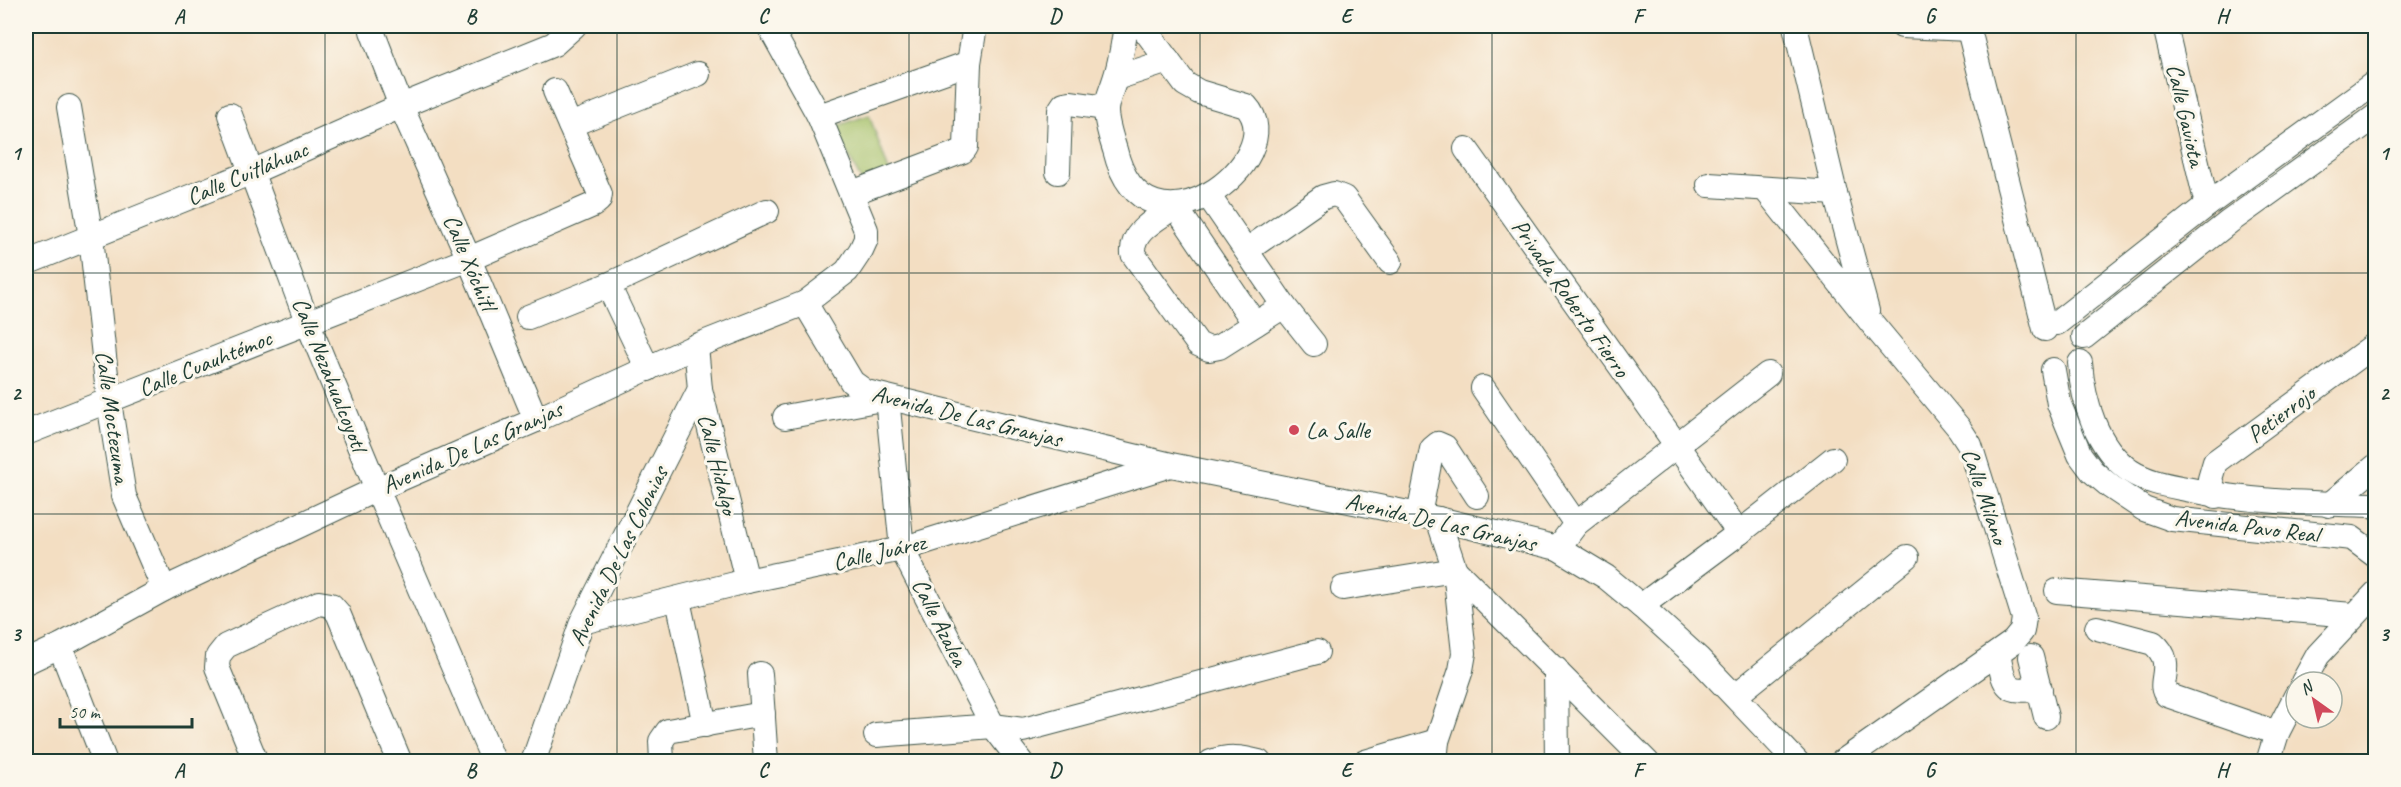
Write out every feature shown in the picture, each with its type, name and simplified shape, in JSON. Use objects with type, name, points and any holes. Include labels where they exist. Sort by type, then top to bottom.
[{"type":"street","name":"Calle Cuitláhuac","points":[[26,263],[252,172],[574,26]]},
{"type":"street","points":[[769,26],[819,116],[866,230],[866,239],[847,271],[805,303]]},
{"type":"street","points":[[852,193],[963,151],[966,147],[969,63],[975,26]]},
{"type":"street","points":[[1126,26],[1116,78],[1106,108],[1119,166],[1126,181],[1139,195],[1155,203],[1175,206],[1255,324]]},
{"type":"street","points":[[1142,26],[1185,84],[1199,92],[1246,106],[1255,120],[1254,143],[1240,167],[1226,184],[1208,195],[1175,206],[1137,235],[1132,243],[1133,254],[1198,344],[1209,349],[1220,347],[1284,306]]},
{"type":"street","name":"Calle Milano","points":[[1795,26],[1835,193],[1870,321]]},
{"type":"street","name":"Avenida Pavo Real","points":[[1902,26],[1969,27],[2059,404],[2080,455],[2092,471],[2144,509],[2172,519],[2352,538],[2376,556]]},
{"type":"street","name":"Calle Gaviota","points":[[2165,26],[2207,205]]},
{"type":"street","name":"Calle Xóchitl","points":[[372,31],[401,106],[469,259],[536,420]]},
{"type":"street","points":[[1116,78],[1168,61]]},
{"type":"street","points":[[819,116],[969,63]]},
{"type":"street","points":[[555,91],[570,125],[698,74]]},
{"type":"street","points":[[2046,345],[2207,205],[2376,82]]},
{"type":"street","points":[[1058,172],[1060,110],[1064,104],[1106,108]]},
{"type":"street","name":"Calle Moctezuma","points":[[69,107],[91,237],[109,402],[124,496],[164,590]]},
{"type":"street","name":"Calle Nezahualcoyotl","points":[[230,115],[307,321],[376,489],[494,762]]},
{"type":"street","points":[[2046,345],[2073,325],[2084,337],[2229,222],[2376,116]]},
{"type":"street","name":"Calle Cuauhtémoc","points":[[26,433],[469,259],[594,205],[599,200],[600,194],[570,125]]},
{"type":"street","name":"Privada Roberto Fierro","points":[[1466,149],[1739,533]]},
{"type":"street","points":[[1709,185],[1835,193]]},
{"type":"street","name":"Calle Milano","points":[[1765,189],[1959,428],[1970,445],[2024,618],[2022,631],[2013,642],[1998,653]]},
{"type":"street","points":[[1247,249],[1323,197],[1334,194],[1344,198],[1390,262]]},
{"type":"street","points":[[1208,195],[1284,306],[1314,344]]},
{"type":"street","points":[[528,318],[608,285],[767,211]]},
{"type":"street","points":[[608,285],[648,369]]},
{"type":"street","name":"Avenida De Las Granjas","points":[[26,662],[164,590],[376,489],[536,420],[696,346],[805,303],[852,382],[866,392],[887,399],[1171,465],[1429,517],[1558,548],[1606,577],[1641,606],[1698,658],[1797,762]]},
{"type":"street","name":"Avenida Pavo Real","points":[[2084,337],[2086,346],[2080,363],[2082,387],[2096,429],[2106,445],[2129,470],[2150,481],[2216,496],[2376,508]]},
{"type":"street","name":"Petierrojo","points":[[2216,496],[2210,479],[2215,462],[2376,344]]},
{"type":"street","points":[[2046,345],[2063,371],[2072,369],[2080,363]]},
{"type":"street","name":"Calle Hidalgo","points":[[696,346],[700,389],[747,581]]},
{"type":"street","points":[[1558,548],[1576,524],[1768,374]]},
{"type":"street","points":[[1483,388],[1576,524]]},
{"type":"street","name":"Avenida De Las Colonias","points":[[533,762],[582,622],[700,389]]},
{"type":"street","points":[[785,417],[887,399]]},
{"type":"street","name":"Calle Azalea","points":[[887,399],[902,549],[993,726],[1021,762]]},
{"type":"street","points":[[1477,496],[1445,447],[1438,444],[1432,449],[1429,517],[1455,570],[1647,762]]},
{"type":"street","points":[[1641,606],[1833,459]]},
{"type":"street","name":"Calle Juárez","points":[[582,622],[747,581],[902,549],[1171,465]]},
{"type":"street","points":[[2329,505],[2376,466]]},
{"type":"street","points":[[1735,696],[1906,557]]},
{"type":"street","points":[[1343,588],[1455,570]]},
{"type":"street","points":[[1365,762],[1436,751],[1464,653],[1455,570]]},
{"type":"street","points":[[2057,591],[2353,615]]},
{"type":"street","points":[[2310,670],[2318,655],[2376,593]]},
{"type":"street","points":[[678,600],[705,725]]},
{"type":"street","points":[[256,762],[217,667],[218,656],[226,646],[319,603],[331,604],[338,613],[400,762]]},
{"type":"street","points":[[2097,628],[2153,643],[2165,660],[2167,668],[2163,691],[2167,694],[2277,733]]},
{"type":"street","points":[[60,646],[105,762]]},
{"type":"street","points":[[876,735],[993,726],[1023,730],[1317,652]]},
{"type":"street","points":[[1842,762],[1998,653],[2002,677],[2007,685],[2016,691],[2040,689]]},
{"type":"street","points":[[2031,657],[2046,717]]},
{"type":"street","points":[[1556,669],[1557,762]]},
{"type":"street","points":[[760,674],[766,762]]},
{"type":"street","points":[[662,762],[661,741],[663,735],[668,731],[763,714]]},
{"type":"street","points":[[2268,762],[2284,719]]},
{"type":"street","points":[[1211,762],[1234,757],[1259,762]]},
{"type":"green space","points":[[869,115],[890,174],[863,184],[834,127]]},
{"type":"place","name":"La Salle","points":[[1294,430]]}]
